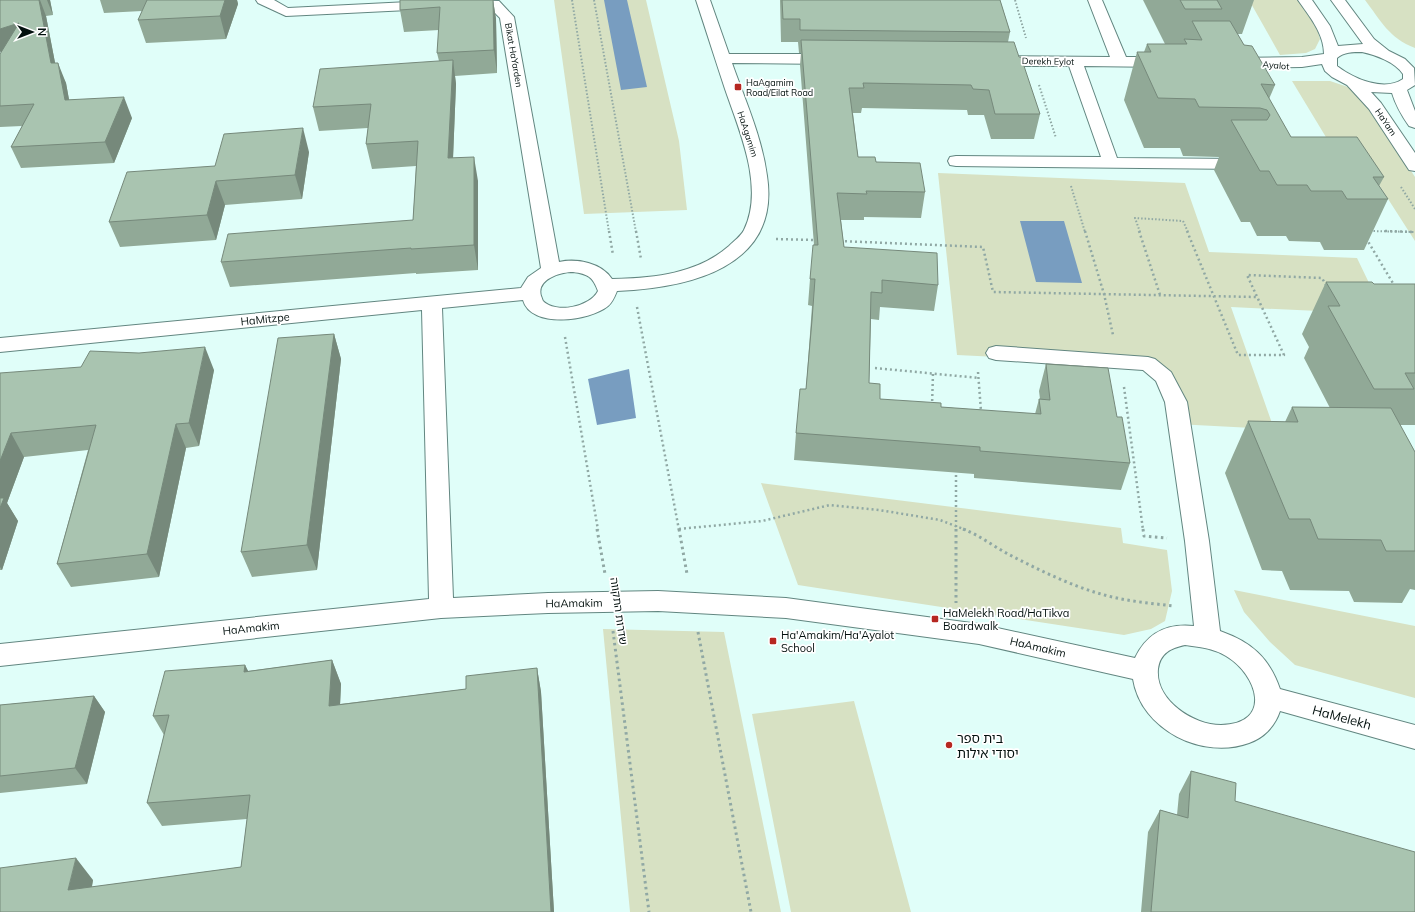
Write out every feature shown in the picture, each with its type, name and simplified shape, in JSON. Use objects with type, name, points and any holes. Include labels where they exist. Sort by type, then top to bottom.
[{"type":"street","name":"Bikat HaYarden","points":[[264,0],[286,12],[494,4],[507,17],[551,270]]},
{"type":"street","name":"HaAgamim","points":[[606,285],[658,282],[685,276],[712,266],[736,250],[753,231],[760,202],[756,156],[703,0]]},
{"type":"street","points":[[1095,0],[1120,62]]},
{"type":"street","points":[[1305,0],[1326,30],[1332,42],[1330,68],[1350,81]]},
{"type":"street","points":[[1338,0],[1369,42],[1382,52],[1399,58],[1413,68],[1414,74],[1412,80],[1407,84],[1398,87],[1405,108],[1415,123]]},
{"type":"street","name":"Ayalot","points":[[1255,63],[1302,62],[1331,56],[1350,48],[1362,48],[1382,52]]},
{"type":"street","points":[[722,58],[842,59]]},
{"type":"street","name":"Derekh Eylot","points":[[978,60],[1175,62]]},
{"type":"street","points":[[1075,62],[1111,162]]},
{"type":"street","points":[[1215,63],[1255,63]]},
{"type":"street","name":"Ayalot","points":[[1255,63],[1308,68],[1379,88],[1398,87]]},
{"type":"street","name":"HaYam","points":[[1350,81],[1375,106],[1415,166]]},
{"type":"street","points":[[956,161],[1242,164]]},
{"type":"street","points":[[566,267],[587,269],[601,276],[606,285],[606,294],[602,300],[595,306],[576,314],[549,312],[540,308],[535,303],[530,292],[536,280],[551,270],[566,267]]},
{"type":"street","name":"HaMitzpe","points":[[0,345],[530,292]]},
{"type":"street","points":[[432,302],[440,608]]},
{"type":"street","points":[[996,353],[1148,364],[1164,377],[1176,402],[1197,541],[1208,637]]},
{"type":"street","name":"HaAmakim","points":[[0,655],[440,608],[548,603],[658,601],[786,608],[956,630],[1144,671]]},
{"type":"street","points":[[1185,635],[1208,637],[1229,645],[1248,659],[1262,676],[1269,697],[1266,714],[1252,730],[1243,734],[1223,737],[1200,733],[1184,727],[1162,711],[1149,692],[1144,671],[1149,652],[1164,640],[1185,635]]},
{"type":"street","name":"HaMelekh","points":[[1269,697],[1415,737]]},
{"type":"path","points":[[572,0],[614,258]]},
{"type":"path","points":[[594,0],[642,263]]},
{"type":"path","points":[[1015,0],[1104,294],[1124,390],[1144,536],[1197,541]]},
{"type":"path","points":[[1160,295],[1135,218],[1183,221],[1238,355],[1284,355],[1247,275],[1322,278],[1330,291]]},
{"type":"path","points":[[1369,231],[1415,232]]},
{"type":"path","points":[[748,236],[816,240]]},
{"type":"path","points":[[1366,237],[1394,285]]},
{"type":"path","points":[[840,241],[982,247],[993,292],[1257,297]]},
{"type":"path","points":[[636,304],[752,912]]},
{"type":"path","name":"שדרות התקווה","points":[[561,314],[610,602],[649,912]]},
{"type":"path","points":[[975,413],[981,413],[978,366]]},
{"type":"path","points":[[875,368],[979,378]]},
{"type":"path","points":[[932,409],[933,373]]},
{"type":"path","points":[[956,465],[956,630]]},
{"type":"path","points":[[679,529],[762,521],[830,505],[871,509],[932,519],[956,526],[973,533],[1008,554],[1072,584],[1100,594],[1130,601],[1204,609]]},
{"type":"green space","points":[[554,0],[646,0],[679,141],[687,210],[584,214]]},
{"type":"green space","points":[[1249,0],[1299,0],[1316,25],[1320,39],[1315,49],[1306,53],[1280,55]]},
{"type":"green space","points":[[1365,0],[1415,0],[1415,48],[1406,44],[1392,34]]},
{"type":"green space","points":[[1292,81],[1330,81],[1357,90],[1368,104],[1415,177],[1415,241],[1365,163],[1341,162]]},
{"type":"green space","points":[[938,173],[1185,183],[1209,252],[1357,258],[1384,314],[1231,307],[1274,429],[1176,424],[1160,365],[957,355]]},
{"type":"green space","points":[[761,483],[1121,528],[1123,543],[1167,550],[1172,591],[1165,621],[1151,629],[1124,635],[798,585]]},
{"type":"green space","points":[[1234,590],[1415,626],[1415,698],[1295,665],[1270,642],[1244,612]]},
{"type":"green space","points":[[603,629],[724,632],[781,912],[630,912]]},
{"type":"green space","points":[[854,701],[911,912],[791,912],[752,714]]},
{"type":"water","points":[[604,0],[627,0],[647,87],[621,90]]},
{"type":"water","points":[[1020,221],[1064,221],[1082,283],[1036,282]]},
{"type":"water","points":[[629,369],[636,418],[597,425],[588,379]]},
{"type":"building","points":[[0,0],[39,0],[51,63],[58,63],[65,100],[124,97],[105,142],[11,147],[34,104],[0,106],[0,54],[19,23],[0,29]]},
{"type":"building","points":[[147,0],[225,0],[220,16],[138,20]]},
{"type":"building","points":[[400,0],[493,0],[494,50],[437,53],[440,7],[400,10]]},
{"type":"building","points":[[782,0],[1000,0],[1010,32],[800,30],[800,19],[783,19]]},
{"type":"building","points":[[1180,0],[1217,0],[1222,9],[1185,9]]},
{"type":"building","points":[[1192,21],[1230,21],[1244,45],[1252,46],[1275,85],[1261,84],[1291,137],[1357,137],[1384,177],[1373,177],[1388,199],[1347,199],[1342,191],[1311,191],[1307,185],[1277,185],[1269,171],[1260,171],[1231,120],[1267,120],[1270,115],[1267,110],[1260,108],[1199,107],[1195,99],[1158,98],[1137,52],[1151,52],[1147,44],[1187,44],[1184,39],[1202,40]]},
{"type":"building","points":[[801,40],[1014,42],[1019,57],[1021,57],[1040,114],[995,114],[989,90],[973,89],[971,85],[863,83],[864,88],[849,88],[858,157],[875,157],[876,162],[920,163],[925,192],[866,191],[867,194],[837,193],[844,247],[937,253],[938,285],[882,280],[882,293],[871,292],[869,383],[880,384],[880,399],[941,403],[941,407],[1041,414],[1039,399],[1050,400],[1046,364],[1108,368],[1117,417],[1122,417],[1130,463],[980,451],[980,447],[796,433],[800,389],[806,389],[815,279],[810,279],[813,245],[818,245]]},
{"type":"building","points":[[453,60],[448,158],[474,157],[474,245],[411,248],[221,262],[228,234],[413,220],[418,141],[366,144],[371,104],[313,107],[320,69]]},
{"type":"building","points":[[303,128],[295,175],[216,181],[207,215],[109,222],[127,172],[215,166],[224,134]]},
{"type":"building","points":[[1326,282],[1415,284],[1415,373],[1405,373],[1414,389],[1374,389],[1328,306],[1340,306]]},
{"type":"building","points":[[334,334],[307,545],[241,552],[278,338]]},
{"type":"building","points":[[205,347],[189,423],[176,424],[147,554],[57,564],[96,425],[11,433],[0,461],[0,373],[81,367],[90,351],[139,353]]},
{"type":"building","points":[[1292,407],[1391,408],[1415,452],[1415,551],[1386,551],[1381,540],[1318,539],[1310,519],[1289,519],[1248,421],[1298,422]]},
{"type":"building","points":[[0,498],[4,498],[0,508]]},
{"type":"building","points":[[332,660],[329,706],[466,689],[466,676],[537,668],[551,912],[0,912],[0,868],[76,858],[68,890],[241,867],[250,795],[147,803],[169,715],[153,716],[165,671],[245,665],[244,672]]},
{"type":"building","points":[[94,696],[75,768],[0,776],[0,705]]},
{"type":"building","points":[[1191,771],[1236,783],[1235,801],[1415,852],[1415,912],[1151,912],[1160,810],[1188,818]]},
{"type":"place","name":"HaAgamim Road/Eilat Road","points":[[738,87]]},
{"type":"place","name":"HaMelekh Road/HaTikva Boardwalk","points":[[935,619]]},
{"type":"place","name":"Ha'Amakim/Ha'Ayalot School","points":[[773,641]]},
{"type":"place","name":"בית ספר יסודי אילות","points":[[949,745]]}]
